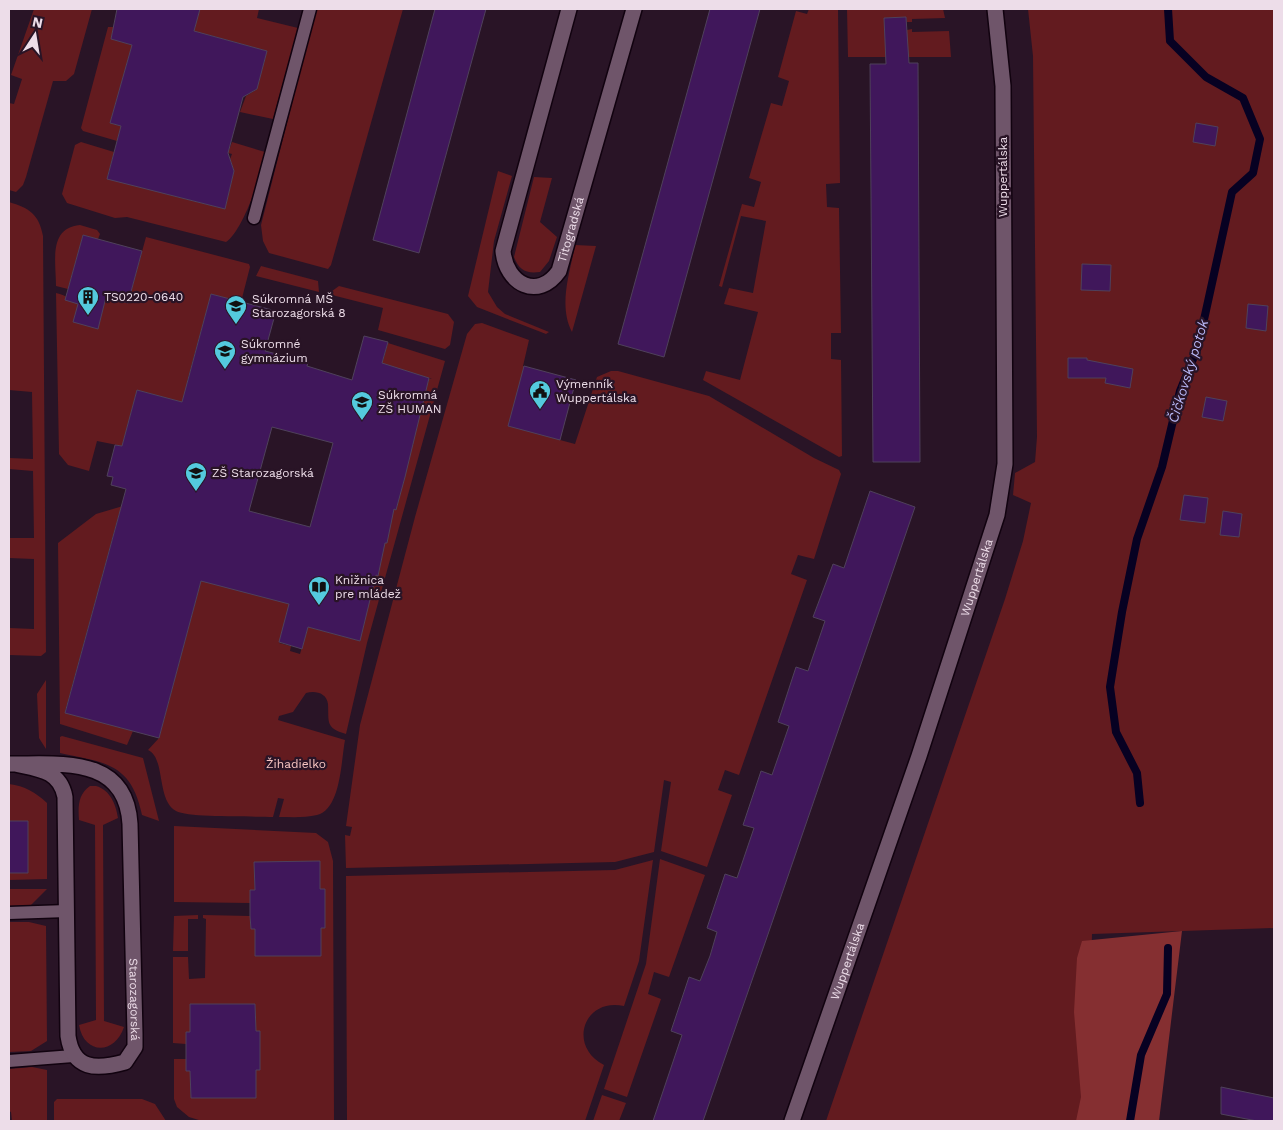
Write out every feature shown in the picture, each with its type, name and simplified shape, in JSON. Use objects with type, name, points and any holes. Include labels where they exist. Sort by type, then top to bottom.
[{"type":"street","name":"Titogradská","points":[[569,9],[503,251],[504,265],[511,276],[520,283],[531,286],[543,285],[553,280],[564,258],[634,9]]},
{"type":"street","name":"Wuppertálska","points":[[792,1121],[919,756],[997,514],[1003,487],[1005,464],[1003,86],[995,9]]},
{"type":"street","name":"Starozagorská","points":[[12,764],[66,764],[96,771],[113,781],[128,802],[135,1047],[125,1062],[103,1066],[79,1061],[73,1056],[68,1036],[67,818],[64,789],[53,775],[12,764]]},
{"type":"lane","points":[[254,218],[310,9]]},
{"type":"lane","points":[[9,913],[67,911]]},
{"type":"lane","points":[[9,1062],[73,1056]]},
{"type":"green space","points":[[34,9],[92,9],[74,74],[66,81],[53,81],[26,177],[23,185],[16,192],[9,190],[9,103],[14,104],[22,79],[11,75]]},
{"type":"green space","points":[[200,9],[259,9],[257,18],[298,28],[273,119],[240,112],[246,96],[257,89],[267,51],[209,35],[186,58]]},
{"type":"green space","points":[[316,9],[403,9],[331,265],[328,269],[269,253],[263,241],[261,225]]},
{"type":"green space","points":[[809,9],[838,9],[840,183],[826,184],[827,207],[839,208],[841,333],[831,333],[831,359],[841,360],[842,456],[839,457],[703,380],[706,371],[740,380],[758,312],[724,304],[729,288],[753,293],[766,221],[741,216],[722,287],[719,286],[742,204],[754,207],[761,182],[749,178],[771,103],[782,106],[789,81],[778,77],[796,11],[807,14]]},
{"type":"green space","points":[[847,9],[943,9],[945,18],[912,19],[912,22],[907,22],[906,17],[884,18],[885,35],[907,35],[907,30],[912,29],[912,32],[949,31],[951,57],[848,57]]},
{"type":"green space","points":[[1028,9],[1274,9],[1274,928],[1092,934],[1088,1121],[826,1121],[1005,599],[1023,541],[1031,503],[1013,495],[1015,473],[1035,462],[1037,437],[1033,56]]},
{"type":"green space","points":[[108,27],[114,27],[111,39],[132,45],[110,123],[121,126],[117,141],[83,131],[81,128]]},
{"type":"green space","points":[[81,142],[114,152],[107,178],[173,168],[166,194],[225,209],[234,171],[230,159],[232,154],[228,153],[232,142],[265,152],[261,172],[245,214],[239,227],[226,242],[127,217],[115,218],[67,203],[62,194],[75,145]]},
{"type":"green space","points":[[498,171],[512,176],[494,241],[488,292],[497,307],[505,314],[549,332],[546,334],[477,307],[468,296]]},
{"type":"green space","points":[[534,177],[552,178],[540,222],[557,237],[549,261],[540,272],[527,272],[518,265],[514,257]]},
{"type":"green space","points":[[9,202],[22,207],[36,217],[43,236],[46,652],[41,656],[9,655],[9,628],[34,629],[34,559],[9,558],[9,538],[34,538],[33,471],[9,469],[9,458],[33,459],[32,392],[9,390]]},
{"type":"green space","points":[[80,225],[97,230],[100,234],[98,239],[83,235],[68,289],[56,286],[55,257],[58,239],[70,227]]},
{"type":"green space","points":[[146,237],[249,264],[250,267],[241,302],[211,294],[187,382],[200,407],[137,390],[122,446],[97,441],[89,471],[68,465],[59,454],[56,293],[75,302],[98,328],[106,297],[128,303]]},
{"type":"green space","points":[[575,245],[596,246],[572,332],[568,322],[565,300]]},
{"type":"green space","points":[[261,266],[318,281],[319,292],[256,276]]},
{"type":"green space","points":[[339,286],[448,314],[454,322],[450,345],[445,349],[378,330],[383,308],[328,294]]},
{"type":"green space","points":[[482,323],[529,340],[523,366],[576,380],[560,440],[575,444],[597,377],[611,371],[618,371],[709,396],[814,458],[839,470],[841,474],[814,559],[798,555],[791,574],[807,580],[739,775],[725,770],[718,790],[732,795],[707,867],[661,851],[671,782],[664,780],[654,852],[615,862],[346,868],[345,835],[350,836],[352,827],[346,826],[360,725],[415,517],[467,334],[475,324]]},
{"type":"green space","name":"Žihadielko","points":[[388,343],[445,361],[367,643],[346,734],[331,727],[329,724],[327,700],[317,692],[306,693],[293,712],[279,716],[278,720],[345,740],[341,771],[331,804],[325,811],[308,817],[279,817],[284,799],[278,798],[273,817],[207,816],[176,811],[170,806],[166,798],[154,754],[148,750],[159,738],[201,581],[297,577],[279,643],[291,646],[290,651],[300,654],[308,627],[360,641],[374,575],[378,575],[383,542],[387,543],[393,509],[396,510],[411,444],[414,445],[411,443],[420,411],[423,411],[420,410],[429,379],[432,379],[382,364]]},
{"type":"green space","points":[[123,506],[119,514],[65,712],[133,731],[127,745],[60,724],[58,543],[96,514]]},
{"type":"green space","points":[[46,680],[46,749],[39,738],[37,694]]},
{"type":"green space","points":[[60,737],[143,758],[159,821],[142,815],[131,785],[114,768],[103,763],[60,753]]},
{"type":"green space","points":[[9,784],[29,790],[47,803],[47,879],[9,880],[9,873],[28,873],[28,821],[9,821]]},
{"type":"green space","points":[[90,786],[101,788],[109,794],[116,808],[118,818],[103,825],[104,1021],[124,1027],[114,1043],[100,1048],[87,1042],[82,1035],[79,1025],[96,1020],[95,825],[79,820],[81,797]]},
{"type":"green space","points":[[174,826],[316,833],[328,842],[333,861],[334,1121],[202,1121],[189,1117],[177,1107],[174,1099],[174,1059],[186,1059],[186,1070],[190,1071],[191,1098],[256,1097],[256,1070],[260,1070],[260,1032],[256,1031],[255,1004],[233,1004],[233,1008],[212,1004],[190,1004],[190,1032],[186,1032],[186,1044],[173,1043],[173,957],[188,957],[189,979],[205,978],[206,919],[203,918],[203,915],[250,916],[251,928],[255,929],[256,956],[277,956],[321,928],[325,928],[325,890],[320,889],[320,862],[254,862],[255,890],[250,890],[250,903],[174,902]]},
{"type":"green space","points":[[660,859],[705,875],[669,977],[654,972],[648,994],[661,999],[627,1097],[604,1089],[646,964]]},
{"type":"green space","points":[[653,860],[639,961],[624,1006],[610,1005],[599,1009],[590,1016],[585,1025],[584,1036],[586,1046],[593,1057],[604,1065],[585,1121],[347,1121],[346,876],[615,870]]},
{"type":"green space","points":[[9,889],[47,889],[31,905],[9,906]]},
{"type":"green space","points":[[198,915],[198,919],[188,919],[188,951],[173,951],[174,916]]},
{"type":"green space","points":[[9,922],[29,922],[46,926],[47,1041],[31,1051],[9,1052]]},
{"type":"green space","points":[[32,1067],[47,1070],[47,1121],[12,1121],[11,1112],[9,1111],[9,1069]]},
{"type":"green space","points":[[602,1095],[626,1103],[619,1121],[593,1121]]},
{"type":"green space","points":[[57,1099],[142,1099],[155,1104],[166,1121],[54,1121],[54,1102]]},
{"type":"shaded area","points":[[1182,931],[1159,1121],[1076,1121],[1081,1097],[1074,1012],[1077,958],[1082,941]]},
{"type":"building","points":[[117,9],[200,9],[194,31],[267,51],[257,89],[243,97],[228,153],[234,171],[225,209],[107,179],[121,126],[110,123],[132,45],[111,39]]},
{"type":"building","points":[[435,9],[486,9],[419,253],[373,240]]},
{"type":"building","points":[[710,9],[760,9],[664,357],[618,344]]},
{"type":"building","points":[[906,17],[909,63],[918,63],[920,462],[873,462],[870,64],[886,64],[884,18]]},
{"type":"building","points":[[1196,123],[1218,127],[1215,146],[1193,142]]},
{"type":"building","points":[[83,235],[142,251],[128,303],[106,297],[98,329],[73,322],[78,304],[65,300]]},
{"type":"building","points":[[1082,264],[1111,265],[1110,291],[1081,290]]},
{"type":"building","points":[[211,294],[276,311],[265,351],[308,362],[307,366],[352,380],[364,336],[388,342],[382,363],[429,378],[405,477],[396,510],[394,509],[387,543],[385,543],[378,576],[376,575],[360,641],[308,627],[302,649],[279,642],[289,604],[201,581],[159,738],[65,713],[126,489],[111,485],[113,477],[107,476],[115,445],[122,446],[137,390],[182,402]],"holes":[[[272,427],[333,443],[310,527],[249,511]]]},
{"type":"building","points":[[1248,304],[1268,306],[1266,331],[1246,328]]},
{"type":"building","points":[[1068,358],[1087,358],[1087,360],[1133,369],[1130,388],[1105,383],[1106,378],[1068,378]]},
{"type":"building","name":"Výmenník Wuppertálska","points":[[524,366],[576,380],[560,440],[508,426]]},
{"type":"building","points":[[1206,397],[1227,401],[1223,421],[1202,417]]},
{"type":"building","points":[[870,491],[915,507],[766,940],[703,1121],[653,1121],[682,1035],[671,1031],[689,977],[700,981],[710,956],[717,932],[707,928],[725,874],[737,878],[754,828],[743,825],[761,771],[772,775],[789,726],[778,722],[796,667],[808,671],[825,621],[813,617],[833,564],[844,568]]},
{"type":"building","points":[[1184,495],[1208,498],[1205,523],[1180,520]]},
{"type":"building","points":[[1223,511],[1242,514],[1239,537],[1220,535]]},
{"type":"building","points":[[9,821],[28,821],[28,873],[9,873]]},
{"type":"building","points":[[320,861],[320,889],[325,889],[325,928],[321,928],[321,956],[255,956],[255,929],[251,929],[250,916],[250,890],[255,890],[254,862]]},
{"type":"building","points":[[190,1004],[255,1004],[256,1031],[260,1031],[260,1070],[256,1070],[256,1098],[191,1098],[190,1071],[186,1071],[186,1032],[190,1032]]},
{"type":"building","points":[[1221,1087],[1274,1098],[1274,1121],[1257,1121],[1221,1114]]},
{"type":"waterway","name":"Čičkovský potok","points":[[1140,803],[1137,773],[1116,732],[1110,687],[1122,612],[1137,539],[1162,467],[1180,391],[1198,347],[1232,192],[1253,173],[1260,139],[1243,98],[1206,77],[1170,41],[1168,9]]},
{"type":"waterway","name":"Čičkovský potok","points":[[1130,1121],[1141,1055],[1167,994],[1168,948]]},
{"type":"place","name":"TS0220-0640","points":[[88,316]]},
{"type":"place","name":"Súkromná MŠ Starozagorská 8","points":[[236,325]]},
{"type":"place","name":"Súkromné gymnázium","points":[[225,370]]},
{"type":"place","name":"Výmenník Wuppertálska","points":[[540,410]]},
{"type":"place","name":"Súkromná ZŠ HUMAN","points":[[362,421]]},
{"type":"place","name":"ZŠ Starozagorská","points":[[196,492]]},
{"type":"place","name":"Knižnica pre mládež","points":[[319,606]]}]
